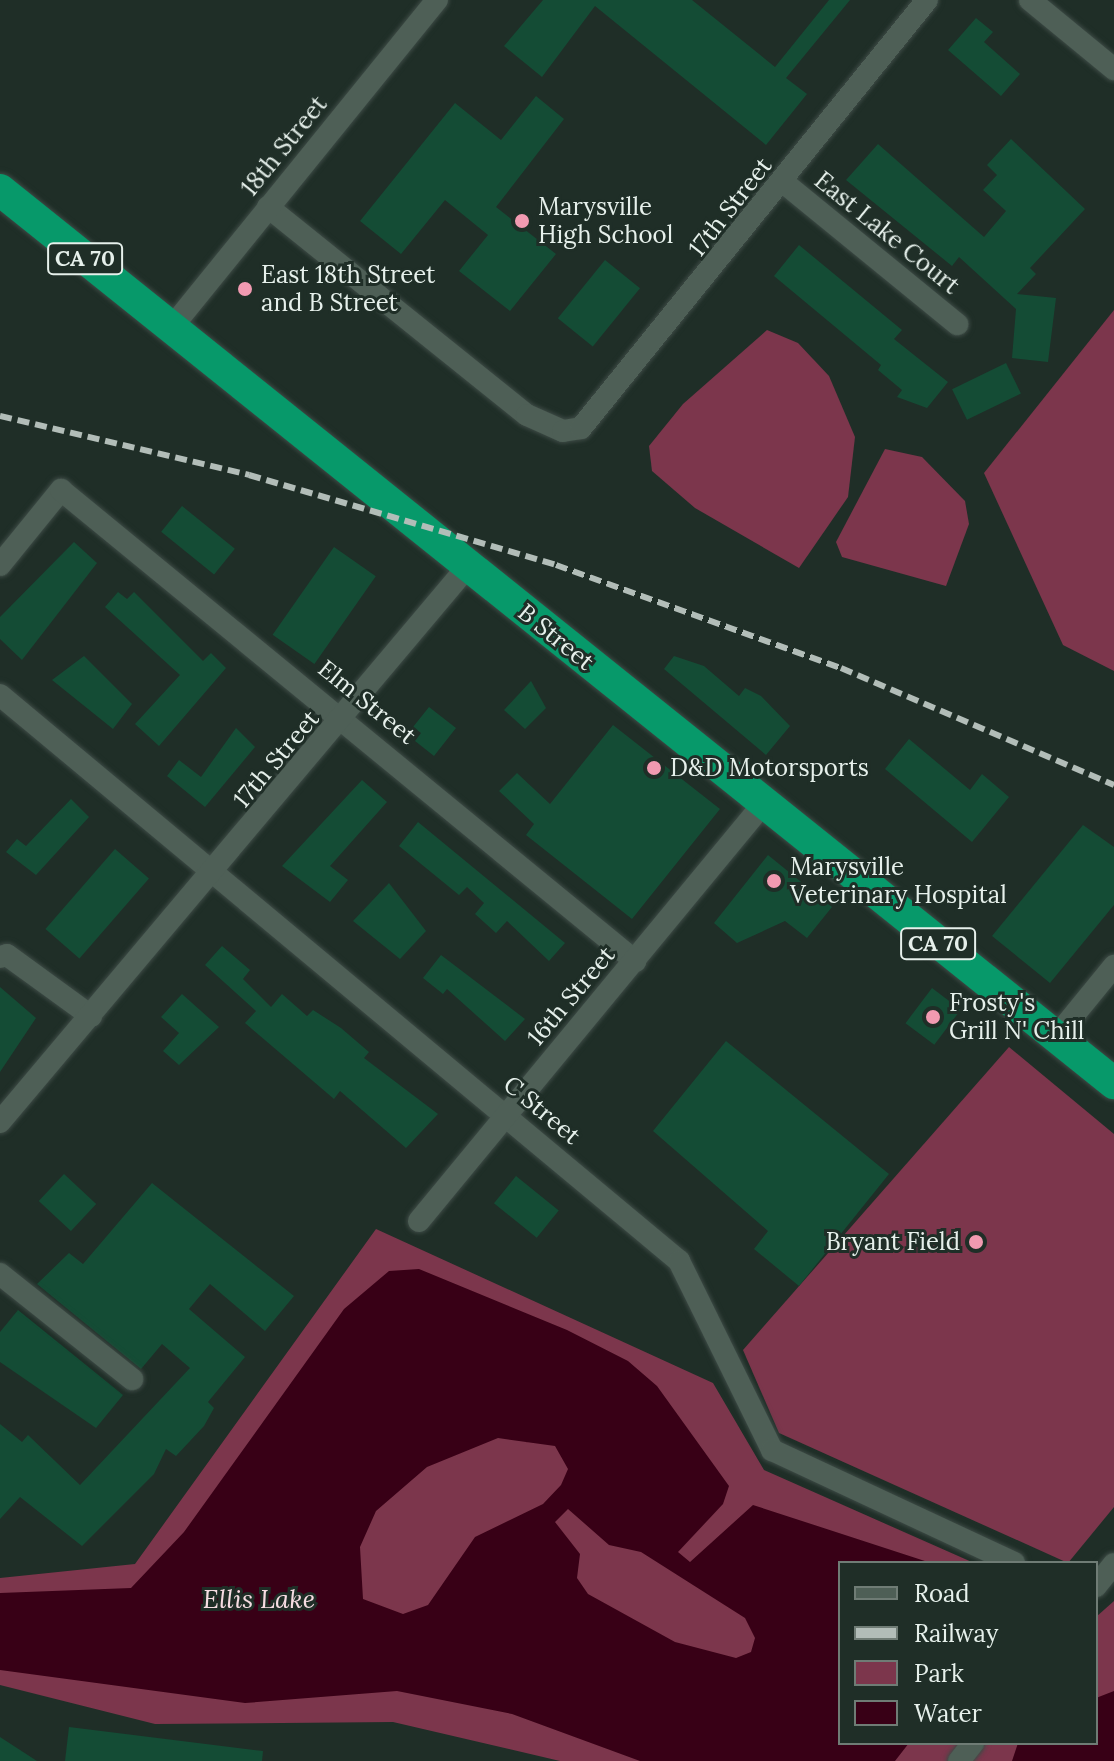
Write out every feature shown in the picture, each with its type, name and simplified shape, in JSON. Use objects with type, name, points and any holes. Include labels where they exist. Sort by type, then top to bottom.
[{"type":"highway","name":"B Street","points":[[0,190],[1114,1083]]},
{"type":"street","name":"18th Street","points":[[172,327],[437,0]]},
{"type":"street","name":"17th Street","points":[[268,207],[527,415],[563,431],[602,411],[927,0]]},
{"type":"street","points":[[1030,0],[1114,69]]},
{"type":"street","name":"East Lake Court","points":[[783,182],[957,324]]},
{"type":"street","name":"Elm Street","points":[[0,565],[61,490],[345,716],[635,961]]},
{"type":"street","name":"17th Street","points":[[0,1122],[215,873],[468,566]]},
{"type":"street","name":"C Street","points":[[0,695],[509,1115],[679,1261],[772,1450],[794,1467],[1009,1561]]},
{"type":"street","name":"16th Street","points":[[419,1221],[763,804]]},
{"type":"street","points":[[0,957],[7,955],[91,1016]]},
{"type":"street","points":[[1056,1037],[1114,966]]},
{"type":"street","points":[[0,1274],[132,1379]]},
{"type":"street","points":[[1098,1584],[1114,1564]]},
{"type":"street","points":[[959,1761],[971,1745]]},
{"type":"green space","points":[[1114,310],[1114,671],[1063,645],[984,473]]},
{"type":"green space","points":[[767,330],[798,343],[829,376],[855,437],[848,497],[799,568],[695,508],[652,471],[649,446],[683,404]]},
{"type":"green space","points":[[885,449],[922,457],[965,501],[969,524],[946,586],[842,557],[836,542]]},
{"type":"green space","name":"Bryant Field","points":[[1009,1047],[1114,1134],[1114,1507],[1070,1561],[1064,1561],[779,1433],[743,1350]]},
{"type":"green space","name":"Ellis Lake","points":[[376,1229],[713,1383],[764,1470],[969,1561],[838,1561],[838,1745],[1098,1745],[1098,1615],[1114,1601],[1114,1761],[560,1761],[393,1722],[155,1724],[0,1685],[0,1578],[135,1564]]},
{"type":"water","name":"Ellis Lake","points":[[419,1269],[567,1330],[628,1361],[657,1386],[729,1486],[723,1504],[678,1552],[690,1562],[753,1505],[925,1561],[838,1561],[838,1745],[907,1745],[895,1761],[640,1761],[512,1714],[397,1691],[245,1703],[0,1670],[0,1593],[131,1588],[184,1532],[344,1309],[389,1271]],"holes":[[[498,1438],[555,1446],[568,1469],[561,1485],[543,1504],[475,1537],[428,1605],[403,1614],[363,1599],[360,1547],[376,1511],[427,1467]],[[568,1509],[609,1545],[641,1552],[745,1618],[755,1638],[751,1652],[736,1658],[675,1642],[588,1594],[577,1578],[580,1554],[555,1522]]]},
{"type":"water","points":[[1114,1691],[1114,1761],[1012,1761],[1017,1745],[1098,1745],[1098,1697]]},
{"type":"building","points":[[543,0],[692,0],[775,67],[829,0],[850,0],[786,78],[807,94],[766,145],[595,6],[542,77],[504,46]]},
{"type":"building","points":[[976,18],[993,32],[984,42],[1020,74],[1001,96],[948,50]]},
{"type":"building","points":[[536,96],[564,119],[496,207],[556,254],[510,311],[459,271],[488,235],[445,200],[401,254],[360,221],[455,103],[501,140]]},
{"type":"building","points":[[1011,139],[1085,209],[1030,268],[1036,274],[1017,294],[1056,298],[1048,362],[1012,358],[1016,309],[959,257],[952,266],[846,180],[878,144],[984,237],[1006,211],[983,190],[997,175],[987,165]]},
{"type":"building","points":[[799,245],[902,330],[894,339],[948,382],[927,408],[897,397],[902,390],[878,370],[881,365],[774,276]]},
{"type":"building","points":[[605,260],[640,288],[593,347],[558,318]]},
{"type":"building","points":[[1006,363],[1021,394],[967,420],[952,389]]},
{"type":"building","points":[[182,506],[235,549],[214,574],[161,532]]},
{"type":"building","points":[[74,542],[97,563],[22,660],[0,639],[0,617]]},
{"type":"building","points":[[334,547],[376,576],[314,664],[273,635]]},
{"type":"building","points":[[118,592],[127,599],[134,592],[203,661],[211,653],[226,668],[159,746],[135,724],[180,675],[105,607]]},
{"type":"building","points":[[84,656],[132,704],[113,729],[52,680]]},
{"type":"building","points":[[674,656],[704,666],[739,696],[745,688],[761,696],[790,726],[766,755],[664,669]]},
{"type":"building","points":[[531,681],[546,708],[525,729],[504,710]]},
{"type":"building","points":[[429,707],[456,728],[434,756],[415,741],[421,733],[413,727]]},
{"type":"building","points":[[613,725],[720,809],[632,919],[526,835],[534,824],[499,791],[517,773],[550,804]]},
{"type":"building","points":[[236,728],[255,747],[205,807],[167,776],[179,760],[201,777]]},
{"type":"building","points":[[909,739],[970,790],[982,774],[1009,797],[972,842],[885,769]]},
{"type":"building","points":[[362,780],[387,802],[330,866],[348,880],[330,902],[282,866]]},
{"type":"building","points":[[71,799],[89,817],[36,875],[6,852],[17,839],[26,846]]},
{"type":"building","points":[[418,822],[565,943],[549,961],[507,921],[496,933],[475,914],[484,903],[467,887],[459,895],[399,846]]},
{"type":"building","points":[[1083,825],[1114,847],[1114,905],[1050,983],[992,936]]},
{"type":"building","points":[[115,849],[149,879],[79,959],[45,929]]},
{"type":"building","name":"Marysville Veterinary Hospital","points":[[768,855],[832,907],[807,938],[785,921],[737,943],[714,923]]},
{"type":"building","points":[[389,883],[426,931],[400,959],[353,921]]},
{"type":"building","points":[[222,946],[250,970],[243,979],[271,1007],[282,994],[307,1016],[313,1010],[369,1052],[364,1058],[438,1114],[406,1148],[340,1091],[334,1099],[245,1023],[256,1011],[205,965]]},
{"type":"building","points":[[441,955],[525,1019],[505,1041],[447,989],[443,994],[423,978]]},
{"type":"building","points":[[0,987],[36,1018],[0,1072]]},
{"type":"building","name":"Frosty's Grill N' Chill","points":[[932,988],[961,1010],[934,1045],[906,1023]]},
{"type":"building","points":[[182,994],[219,1027],[179,1065],[163,1051],[179,1033],[161,1017]]},
{"type":"building","points":[[726,1041],[889,1174],[799,1286],[754,1249],[768,1231],[653,1131]]},
{"type":"building","points":[[64,1174],[96,1204],[71,1231],[39,1201]]},
{"type":"building","points":[[516,1176],[559,1211],[537,1238],[494,1203]]},
{"type":"building","points":[[152,1183],[294,1296],[265,1331],[210,1284],[189,1309],[245,1357],[208,1402],[214,1408],[204,1426],[176,1456],[166,1449],[154,1474],[82,1546],[20,1497],[0,1519],[0,1424],[22,1442],[28,1435],[80,1485],[190,1368],[162,1344],[141,1369],[37,1284],[69,1253],[83,1264]]},
{"type":"building","points":[[18,1310],[123,1395],[96,1428],[0,1362],[0,1332]]},
{"type":"building","points":[[69,1727],[263,1751],[262,1761],[65,1761]]},
{"type":"building","points":[[0,1737],[37,1761],[0,1761]]},
{"type":"railway","points":[[0,416],[249,475],[556,565],[841,668],[1114,785]]},
{"type":"place","name":"Marysville High School","points":[[522,221]]},
{"type":"place","name":"East 18th Street and B Street","points":[[245,289]]},
{"type":"place","name":"D&D Motorsports","points":[[654,768]]},
{"type":"place","name":"Marysville Veterinary Hospital","points":[[774,881]]},
{"type":"place","name":"Frosty's Grill N' Chill","points":[[933,1017]]},
{"type":"place","name":"Bryant Field","points":[[976,1242]]}]
